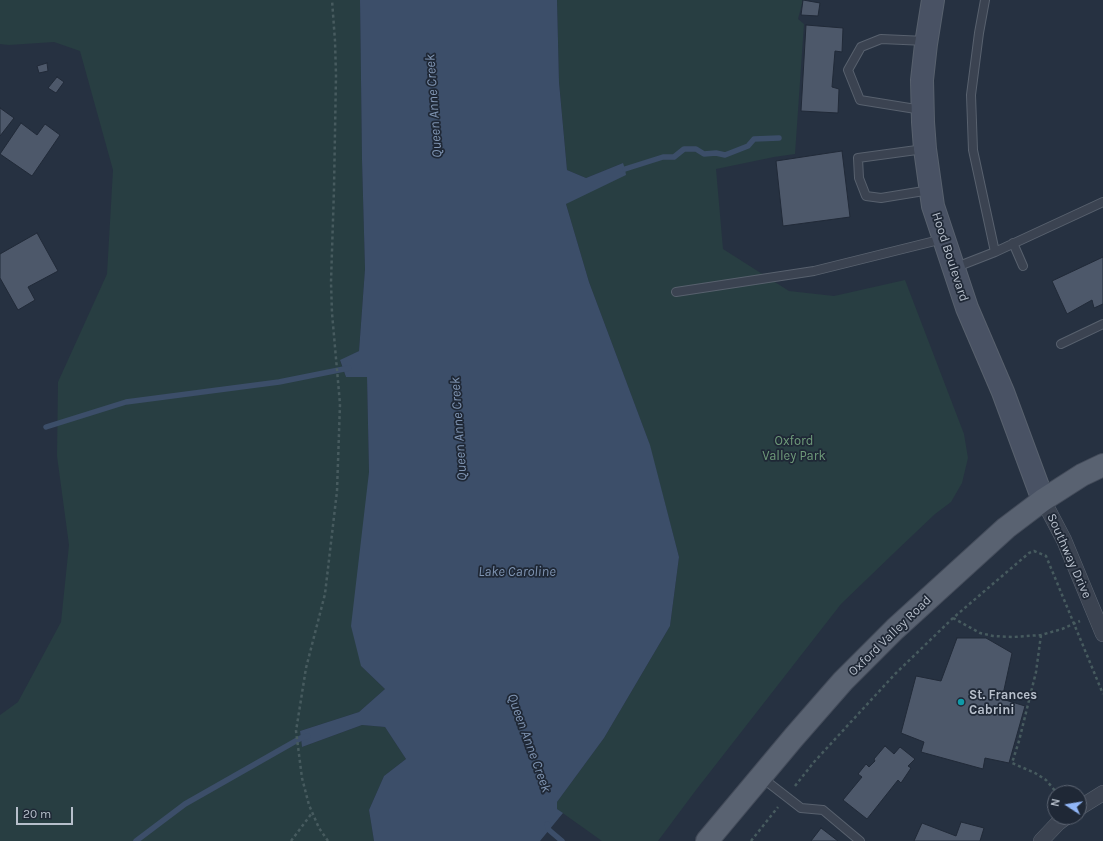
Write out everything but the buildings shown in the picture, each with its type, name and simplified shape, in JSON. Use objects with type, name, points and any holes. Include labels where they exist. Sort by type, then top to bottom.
[{"type":"main road","name":"Oxford Valley Road","points":[[707,841],[843,681],[895,628],[1006,528],[1043,500],[1103,465]]},
{"type":"street","name":"Hood Boulevard","points":[[933,0],[926,41],[922,80],[925,149],[933,206],[967,308],[1003,392],[1043,500]]},
{"type":"street","name":"Southway Drive","points":[[1043,500],[1064,540],[1103,634]]},
{"type":"street","points":[[1087,803],[1103,793]]},
{"type":"street","points":[[1041,841],[1056,825]]},
{"type":"lane","points":[[985,0],[971,95],[973,150],[995,252]]},
{"type":"lane","points":[[923,110],[860,100],[848,70],[861,47],[881,39],[926,41]]},
{"type":"lane","points":[[925,149],[858,158],[859,178],[866,196],[881,198],[930,190]]},
{"type":"lane","points":[[953,268],[995,252],[1103,202]]},
{"type":"lane","points":[[676,292],[814,271],[944,239]]},
{"type":"lane","points":[[1013,244],[1023,266]]},
{"type":"lane","points":[[1061,344],[1103,324]]},
{"type":"lane","points":[[760,777],[801,808],[823,810],[860,841]]},
{"type":"path","points":[[328,841],[319,828],[312,813],[302,778],[296,731],[306,668],[325,594],[337,491],[340,404],[331,282],[336,75],[332,0]]},
{"type":"path","points":[[751,841],[814,762],[895,674],[953,618],[1029,553],[1034,551],[1046,556],[1103,694]]},
{"type":"path","points":[[953,618],[980,633],[993,636],[1013,637],[1041,635],[1062,629],[1095,615]]},
{"type":"path","points":[[1041,635],[1036,672],[1012,763],[1035,773],[1046,780],[1050,785]]},
{"type":"path","points":[[291,841],[312,813]]},
{"type":"green space","points":[[0,0],[360,0],[365,269],[359,351],[340,361],[346,377],[367,377],[369,472],[361,666],[385,689],[359,712],[300,731],[302,747],[362,725],[385,727],[406,759],[384,776],[369,810],[374,841],[0,841],[0,715],[18,702],[61,622],[69,545],[57,456],[58,382],[107,274],[113,170],[80,51],[54,42],[9,45],[0,44]]},
{"type":"green space","name":"Oxford Valley Park","points":[[557,0],[803,0],[798,19],[804,24],[795,154],[716,169],[723,249],[789,291],[834,296],[905,280],[964,434],[968,458],[962,483],[951,502],[935,514],[841,604],[658,841],[602,841],[557,809],[557,802],[604,738],[670,626],[679,557],[648,440],[589,282],[566,204],[623,163],[586,178],[567,170],[559,82]]},
{"type":"water","name":"Lake Caroline","points":[[360,0],[557,0],[559,82],[567,170],[586,178],[623,163],[625,169],[626,175],[566,204],[589,282],[650,445],[679,557],[670,626],[604,738],[557,802],[557,809],[563,813],[540,841],[374,841],[369,810],[384,776],[406,759],[385,727],[362,725],[302,747],[300,731],[359,712],[385,689],[361,666],[351,626],[369,472],[367,377],[346,377],[340,360],[359,351],[365,269]]},
{"type":"waterway","points":[[625,169],[663,157],[674,157],[684,149],[696,149],[704,154],[716,153],[725,155],[748,146],[754,139],[779,138]]},
{"type":"waterway","points":[[46,427],[126,402],[279,382],[349,368]]},
{"type":"waterway","points":[[136,841],[185,804],[301,738],[308,736]]},
{"type":"waterway","name":"Queen Anne Creek","points":[[547,824],[549,830],[562,841]]},
{"type":"place","name":"St. Frances Cabrini","points":[[961,702]]}]
